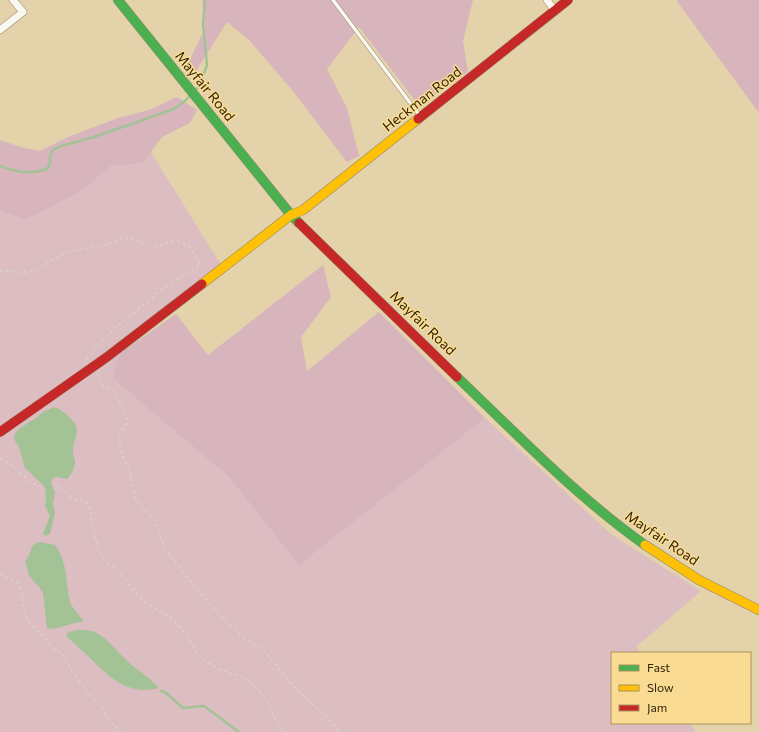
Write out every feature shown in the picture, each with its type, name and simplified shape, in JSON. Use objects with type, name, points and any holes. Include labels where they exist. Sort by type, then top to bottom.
[{"type":"street","points":[[0,30],[23,12],[13,0]]},
{"type":"street","name":"Mayfair Road","points":[[118,0],[291,215],[559,474],[601,512],[636,539],[691,575],[759,610]]},
{"type":"street","points":[[547,0],[555,10]]},
{"type":"street","name":"Heckman Road","points":[[0,432],[107,357],[291,215],[303,210],[568,0]]},
{"type":"lane","points":[[333,0],[421,117]]},
{"type":"path","points":[[0,271],[26,272],[36,270],[64,254],[85,248],[108,245],[123,238],[129,238],[153,246],[174,241],[186,244],[191,249],[198,259],[199,264],[196,268],[157,292],[97,346],[86,361]]},
{"type":"path","points":[[97,373],[104,387],[113,391],[116,395],[126,415],[127,423],[119,435],[120,450],[131,475],[135,498],[156,521],[166,550],[223,619],[243,637],[265,652],[290,683],[328,718],[339,732]]},
{"type":"path","points":[[0,458],[14,467],[30,482],[40,486]]},
{"type":"path","points":[[56,485],[63,488],[72,498],[86,501],[89,504],[99,551],[104,559],[146,603],[168,616],[177,624],[188,636],[201,658],[218,669],[243,677],[252,683],[269,703],[276,721],[284,732]]},
{"type":"path","points":[[0,574],[14,580],[18,584],[22,593],[23,608],[28,620],[52,647],[64,656],[89,694],[101,706],[107,718],[120,732]]},
{"type":"shaded area","points":[[202,0],[473,0],[463,41],[468,72],[419,106],[359,27],[327,69],[347,108],[359,156],[347,162],[292,90],[250,41],[227,22],[193,76],[185,70],[205,28]]},
{"type":"shaded area","points":[[676,0],[759,0],[759,113]]},
{"type":"shaded area","points":[[177,97],[197,110],[190,123],[162,137],[143,162],[127,165],[112,165],[79,192],[39,213],[23,219],[0,210],[0,140],[24,148],[40,151],[68,137],[118,118],[149,110]]},
{"type":"shaded area","points":[[136,128],[221,265],[126,338],[112,378],[229,477],[299,564],[485,418],[612,535],[701,591],[636,647],[639,652],[611,652],[611,724],[691,724],[696,732],[0,732],[0,186]]},
{"type":"shaded area","points":[[323,265],[331,297],[301,337],[307,371],[379,312],[485,418],[299,565],[229,477],[112,378],[120,353],[176,314],[208,355]]},
{"type":"shaded area","points":[[54,407],[61,410],[75,423],[77,433],[73,451],[75,462],[70,476],[67,479],[56,477],[52,479],[51,483],[55,492],[53,504],[55,512],[50,534],[45,536],[43,533],[50,516],[45,506],[45,487],[25,468],[19,447],[14,437],[20,428],[43,412]]},
{"type":"shaded area","points":[[40,542],[55,545],[61,555],[65,568],[71,605],[83,620],[82,622],[51,629],[47,628],[43,593],[29,575],[25,561],[34,545]]},
{"type":"shaded area","points":[[77,630],[93,631],[99,634],[127,661],[158,687],[156,689],[146,690],[133,689],[108,675],[66,635],[69,632]]},
{"type":"waterway","points":[[0,166],[24,172],[48,168],[50,156],[53,150],[61,146],[94,137],[174,109],[186,100],[200,85],[207,65],[203,24],[205,0]]},
{"type":"waterway","points":[[161,691],[165,692],[183,708],[204,706],[239,732]]},
{"type":"traffic: fast","points":[[118,0],[299,223]]},
{"type":"traffic: fast","points":[[457,377],[571,486],[645,545]]},
{"type":"traffic: slow","points":[[202,284],[291,215],[303,210],[418,119]]},
{"type":"traffic: slow","points":[[645,545],[699,580],[759,610]]},
{"type":"traffic: jam","points":[[418,119],[568,0]]},
{"type":"traffic: jam","points":[[299,223],[457,377]]},
{"type":"traffic: jam","points":[[0,432],[107,357],[202,284]]}]
